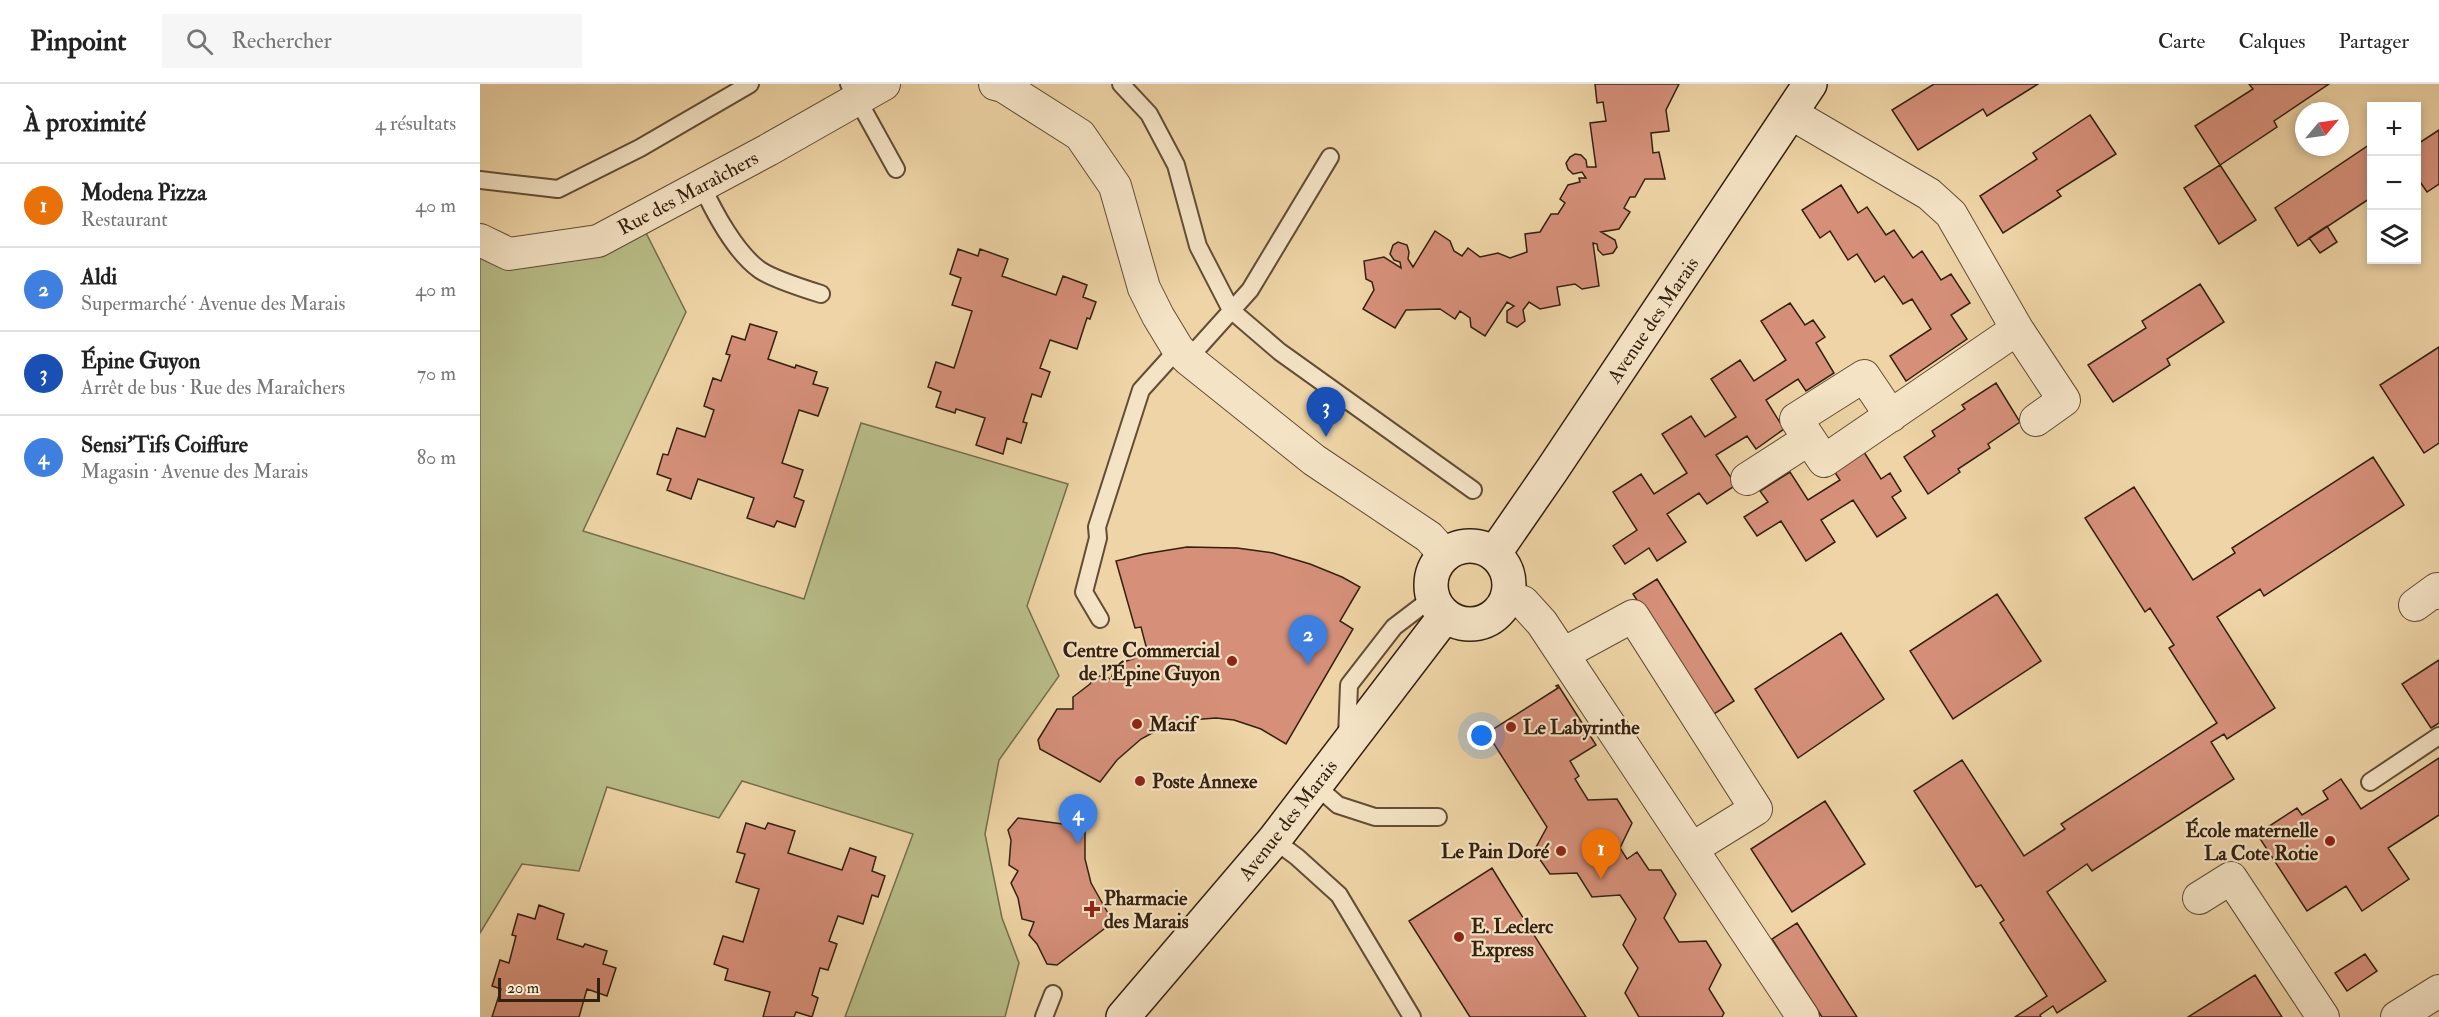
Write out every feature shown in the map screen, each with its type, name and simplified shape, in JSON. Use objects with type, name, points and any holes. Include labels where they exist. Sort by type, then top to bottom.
[{"type":"street","points":[[995,84],[1003,86],[1080,135],[1115,186],[1144,288],[1158,316],[1183,354],[1314,460],[1429,537],[1445,555],[1464,546],[1474,546],[1494,554],[1503,562],[1508,573],[1508,598],[1493,618],[1481,624],[1469,626],[1456,623],[1439,607]]},
{"type":"street","name":"Avenue des Marais","points":[[1494,554],[1792,114],[1810,84]]},
{"type":"street","name":"Rue des Maraîchers","points":[[480,240],[509,254],[598,241],[702,186],[863,89]]},
{"type":"street","points":[[1792,114],[1929,194],[1951,214],[2018,329],[2064,400],[2036,420]]},
{"type":"street","points":[[1891,416],[1863,376],[1796,419],[1824,461],[1891,416],[2018,329]]},
{"type":"street","points":[[1747,479],[1809,439]]},
{"type":"street","name":"Avenue des Marais","points":[[1123,1017],[1274,840],[1346,745],[1439,607],[1432,575],[1445,555]]},
{"type":"street","points":[[1508,598],[1523,602],[1542,623],[1803,1017]]},
{"type":"street","points":[[1563,654],[1633,616],[1756,810],[1693,848]]},
{"type":"street","points":[[2199,898],[2231,878],[2323,1017]]},
{"type":"street","points":[[2397,1017],[2432,1003]]},
{"type":"lane","points":[[480,180],[558,189],[640,148],[750,84]]},
{"type":"lane","points":[[1120,84],[1149,114],[1176,165],[1198,246],[1231,309],[1280,352],[1473,489]]},
{"type":"lane","points":[[863,89],[896,169]]},
{"type":"lane","points":[[1100,619],[1084,592],[1098,538],[1097,528],[1141,390],[1183,354],[1250,290],[1330,157]]},
{"type":"lane","points":[[702,186],[714,212],[737,245],[760,270],[821,294]]},
{"type":"lane","points":[[2370,782],[2439,736]]},
{"type":"lane","points":[[1315,785],[1338,805],[1375,817],[1438,817]]},
{"type":"lane","points":[[1274,840],[1297,857],[1339,895],[1412,1017]]},
{"type":"lane","points":[[1044,1017],[1053,994]]},
{"type":"green space","points":[[639,219],[686,312],[583,531],[804,599],[861,423],[1068,484],[1027,606],[1059,676],[999,760],[985,834],[1002,918],[1019,963],[1005,1017],[845,1017],[913,834],[742,781],[719,818],[607,787],[579,871],[522,864],[480,933],[480,240],[509,254]]},
{"type":"building","points":[[1595,84],[1679,84],[1666,110],[1669,131],[1651,133],[1653,153],[1659,152],[1665,179],[1645,179],[1635,197],[1630,197],[1624,208],[1630,212],[1619,229],[1601,232],[1615,240],[1617,247],[1613,253],[1603,255],[1598,250],[1597,244],[1593,243],[1599,286],[1582,289],[1575,284],[1557,287],[1560,305],[1540,309],[1529,302],[1523,310],[1525,321],[1517,327],[1507,322],[1507,311],[1514,306],[1507,302],[1485,336],[1471,327],[1470,318],[1460,311],[1455,319],[1440,309],[1406,310],[1395,328],[1363,309],[1374,290],[1372,282],[1366,279],[1364,261],[1384,257],[1401,268],[1400,262],[1394,260],[1390,254],[1393,245],[1398,242],[1407,245],[1408,259],[1413,267],[1435,231],[1450,241],[1454,251],[1462,256],[1468,248],[1480,257],[1498,253],[1510,258],[1527,252],[1525,234],[1540,232],[1551,214],[1558,214],[1565,203],[1560,199],[1568,185],[1580,182],[1579,178],[1586,178],[1582,172],[1573,174],[1568,169],[1566,163],[1570,157],[1575,154],[1581,155],[1586,160],[1587,167],[1596,167],[1590,123],[1606,121],[1603,102],[1597,103]]},
{"type":"building","points":[[1934,84],[2038,84],[1987,116],[1983,109],[1918,150],[1892,110]]},
{"type":"building","points":[[2249,84],[2329,84],[2302,102],[2295,102],[2295,107],[2274,121],[2277,127],[2220,165],[2195,126],[2253,89]]},
{"type":"building","points":[[2090,115],[2116,154],[2057,191],[2061,196],[2003,233],[1980,196],[2037,159],[2033,153]]},
{"type":"building","points":[[2439,130],[2439,184],[2427,192],[2421,183],[2421,142]]},
{"type":"building","points":[[2367,146],[2367,200],[2298,246],[2275,208]]},
{"type":"building","points":[[2220,165],[2256,220],[2219,244],[2184,188]]},
{"type":"building","points":[[1841,185],[1858,213],[1867,207],[1886,235],[1894,230],[1913,258],[1922,251],[1941,280],[1951,274],[1970,303],[1951,315],[1967,339],[1906,381],[1890,356],[1931,329],[1912,299],[1903,304],[1884,276],[1875,282],[1857,254],[1848,260],[1830,231],[1820,238],[1802,210]]},
{"type":"building","points":[[2327,226],[2337,242],[2320,253],[2309,238]]},
{"type":"building","points":[[958,249],[978,256],[980,249],[1008,259],[1002,276],[1056,295],[1063,276],[1087,285],[1083,297],[1096,302],[1090,319],[1087,318],[1077,349],[1050,340],[1040,368],[1050,372],[1041,397],[1032,394],[1023,422],[1027,423],[1021,443],[1007,438],[1003,454],[976,445],[985,418],[956,409],[955,413],[936,407],[941,392],[928,387],[936,362],[954,368],[972,311],[952,305],[961,278],[950,274]]},
{"type":"building","points":[[2200,284],[2224,322],[2167,359],[2170,365],[2113,402],[2088,365],[2146,328],[2142,321]]},
{"type":"building","points":[[1790,303],[1805,325],[1813,320],[1825,337],[1816,343],[1834,373],[1806,391],[1798,379],[1766,400],[1784,429],[1756,449],[1747,436],[1716,455],[1736,485],[1707,504],[1699,493],[1667,514],[1686,542],[1657,561],[1649,548],[1625,564],[1613,546],[1637,530],[1613,492],[1641,474],[1654,494],[1687,473],[1662,434],[1691,416],[1705,437],[1736,417],[1711,379],[1740,360],[1754,381],[1786,360],[1761,321]]},
{"type":"building","points":[[750,324],[777,332],[768,359],[817,372],[813,384],[828,388],[818,416],[799,410],[782,463],[803,470],[794,497],[804,501],[795,527],[777,521],[774,527],[747,518],[754,498],[698,479],[691,499],[667,490],[671,479],[657,474],[663,454],[668,455],[677,428],[705,437],[714,410],[704,406],[713,378],[721,381],[730,355],[726,354],[732,336],[745,340]]},
{"type":"building","points":[[2439,347],[2439,443],[2424,453],[2380,385]]},
{"type":"building","points":[[1996,383],[2020,422],[1988,444],[1990,448],[1958,469],[1960,472],[1928,494],[1904,457],[1935,436],[1932,431],[1965,409],[1962,405]]},
{"type":"building","points":[[1862,449],[1881,479],[1890,473],[1901,491],[1892,497],[1906,518],[1877,537],[1853,500],[1821,520],[1835,542],[1806,561],[1781,521],[1757,536],[1744,517],[1768,502],[1760,491],[1790,472],[1808,500],[1840,480],[1832,468]]},
{"type":"building","points":[[2373,457],[2404,505],[2264,596],[2260,589],[2217,617],[2275,708],[2227,739],[2224,734],[2211,742],[2234,779],[2092,871],[2087,864],[2047,892],[2106,981],[2057,1013],[2053,1006],[2040,1015],[2041,1017],[2015,1017],[2047,996],[2000,923],[2004,920],[1981,885],[1976,887],[1914,791],[1962,760],[2024,856],[2065,829],[2061,824],[2217,723],[2169,648],[2174,645],[2150,608],[2145,612],[2085,518],[2134,487],[2193,580],[2235,553],[2232,548]]},
{"type":"building","name":"Centre Commercial de l'Épine Guyon","points":[[1187,547],[1237,548],[1273,553],[1342,577],[1360,587],[1340,621],[1353,629],[1286,744],[1261,729],[1234,720],[1216,718],[1190,720],[1165,726],[1141,739],[1117,760],[1100,782],[1040,749],[1038,740],[1057,709],[1073,709],[1073,697],[1090,684],[1096,675],[1111,679],[1115,665],[1138,657],[1147,650],[1141,627],[1135,628],[1116,561]]},
{"type":"building","points":[[1657,579],[1734,701],[1711,716],[1633,594]]},
{"type":"building","points":[[1997,594],[2041,661],[1953,719],[1910,651]]},
{"type":"building","points":[[1841,633],[1884,699],[1798,758],[1755,689]]},
{"type":"building","points":[[2439,660],[2439,723],[2431,728],[2402,684]]},
{"type":"building","points":[[1558,685],[1596,745],[1570,761],[1579,776],[1575,779],[1588,800],[1617,799],[1632,823],[1620,848],[1627,859],[1637,852],[1649,870],[1661,870],[1676,894],[1664,918],[1679,942],[1706,941],[1721,965],[1709,989],[1724,1013],[1722,1017],[1639,1017],[1625,993],[1638,968],[1623,945],[1636,919],[1620,895],[1592,897],[1577,873],[1550,874],[1534,851],[1547,827],[1487,733],[1558,688],[1556,686]]},
{"type":"building","name":"École maternelle La Cote Rotie","points":[[2439,758],[2439,815],[2388,848],[2409,879],[2362,911],[2346,886],[2307,911],[2257,834],[2297,808],[2302,815],[2328,799],[2323,791],[2341,779],[2361,809]]},
{"type":"building","points":[[1825,801],[1865,864],[1792,912],[1751,849]]},
{"type":"building","points":[[1018,818],[1085,827],[1085,859],[1091,883],[1113,922],[1057,965],[1047,964],[1037,944],[1029,935],[1034,922],[1022,919],[1018,898],[1011,883],[1018,871],[1009,865],[1011,840],[1008,830]]},
{"type":"building","points":[[746,823],[765,829],[768,823],[795,831],[788,853],[842,870],[850,848],[876,857],[872,871],[885,876],[878,897],[872,895],[863,924],[838,916],[829,941],[837,944],[828,970],[820,968],[812,995],[818,998],[812,1017],[796,1012],[794,1017],[763,1017],[770,992],[725,980],[728,969],[714,964],[723,936],[743,942],[759,889],[736,882],[745,854],[737,852]]},
{"type":"building","points":[[1492,868],[1586,1017],[1470,1017],[1409,921]]},
{"type":"building","points":[[539,905],[564,914],[557,939],[607,951],[603,964],[616,968],[607,996],[587,989],[579,1017],[492,1017],[501,989],[492,986],[500,960],[509,963],[516,936],[512,935],[518,914],[535,919]]},
{"type":"building","points":[[1797,923],[1857,1017],[1822,1017],[1772,939]]},
{"type":"building","points":[[2365,954],[2377,971],[2347,991],[2335,973]]},
{"type":"building","points":[[2255,975],[2282,1017],[2188,1017]]},
{"type":"place","name":"Épine Guyon","points":[[1326,437]]},
{"type":"place","name":"Centre Commercial de l'Épine Guyon","points":[[1232,661]]},
{"type":"place","name":"Aldi","points":[[1308,665]]},
{"type":"place","name":"Macif","points":[[1137,724]]},
{"type":"place","name":"Le Labyrinthe","points":[[1511,727]]},
{"type":"place","name":"Poste Annexe","points":[[1140,781]]},
{"type":"place","name":"École maternelle La Cote Rotie","points":[[2330,841]]},
{"type":"place","name":"Sensi'Tifs Coiffure","points":[[1078,844]]},
{"type":"place","name":"Le Pain Doré","points":[[1561,851]]},
{"type":"place","name":"Modena Pizza","points":[[1601,879]]},
{"type":"place","name":"Pharmacie des Marais","points":[[1092,909]]},
{"type":"place","name":"E. Leclerc Express","points":[[1459,937]]}]
